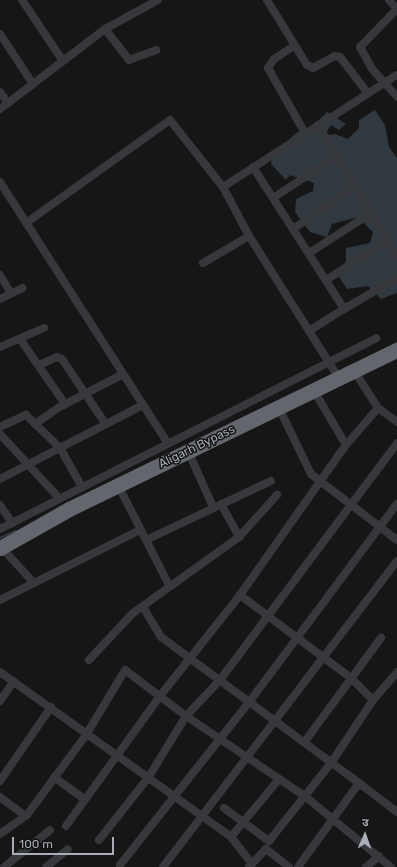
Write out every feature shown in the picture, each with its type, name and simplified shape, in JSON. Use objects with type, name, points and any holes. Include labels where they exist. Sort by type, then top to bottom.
[{"type":"highway","name":"Aligarh Bypass","points":[[0,547],[118,485],[279,408],[313,389],[335,371],[355,372],[397,350]]},
{"type":"street","points":[[22,0],[63,61]]},
{"type":"street","points":[[0,109],[105,29],[158,0]]},
{"type":"street","points":[[267,0],[294,46],[313,68],[335,56],[340,57],[367,92]]},
{"type":"street","points":[[389,0],[397,9],[360,47],[386,85],[397,97]]},
{"type":"street","points":[[105,29],[129,60],[156,50]]},
{"type":"street","points":[[0,34],[33,84]]},
{"type":"street","points":[[294,46],[274,59],[268,68],[305,133]]},
{"type":"street","points":[[223,187],[367,92],[386,85],[397,75]]},
{"type":"street","points":[[0,92],[8,103]]},
{"type":"street","points":[[26,223],[170,120],[223,187],[249,236],[335,371]]},
{"type":"street","points":[[318,125],[397,256]]},
{"type":"street","points":[[273,198],[337,156]]},
{"type":"street","points":[[253,167],[344,309]]},
{"type":"street","points":[[0,182],[141,406],[168,444]]},
{"type":"street","points":[[293,228],[355,186]]},
{"type":"street","points":[[309,253],[371,213]]},
{"type":"street","points":[[203,263],[249,236]]},
{"type":"street","points":[[326,280],[388,241]]},
{"type":"street","points":[[0,275],[11,293]]},
{"type":"street","points":[[309,331],[397,278]]},
{"type":"street","points":[[0,299],[23,288]]},
{"type":"street","points":[[0,347],[44,328]]},
{"type":"street","points":[[0,529],[168,444],[335,371],[376,338]]},
{"type":"street","points":[[20,339],[65,404]]},
{"type":"street","points":[[38,365],[57,357],[62,359],[105,423]]},
{"type":"street","points":[[355,372],[378,408],[397,422]]},
{"type":"street","points":[[35,424],[65,404],[121,374]]},
{"type":"street","points":[[313,389],[346,445]]},
{"type":"street","points":[[0,480],[29,462],[60,448],[105,423],[141,406]]},
{"type":"street","points":[[279,408],[306,467],[321,484],[352,505],[397,540]]},
{"type":"street","points":[[66,826],[83,798],[118,756],[160,696],[240,595],[321,484],[346,445],[378,408]]},
{"type":"street","points":[[0,427],[26,415],[60,448],[82,487]]},
{"type":"street","points":[[0,434],[29,462],[60,499]]},
{"type":"street","points":[[99,840],[148,778],[186,716],[220,680],[397,443]]},
{"type":"street","points":[[188,451],[217,506],[239,537]]},
{"type":"street","points":[[146,540],[271,481]]},
{"type":"street","points":[[118,485],[169,585]]},
{"type":"street","points":[[89,660],[133,613],[144,607],[169,585],[239,537],[277,495]]},
{"type":"street","points":[[120,865],[250,701],[296,636],[381,528],[397,504]]},
{"type":"street","points":[[0,505],[12,523]]},
{"type":"street","points":[[0,600],[140,530]]},
{"type":"street","points":[[0,547],[34,583]]},
{"type":"street","points":[[163,867],[201,816],[249,758],[397,561]]},
{"type":"street","points":[[240,595],[296,636],[322,660],[351,678],[373,700]]},
{"type":"street","points":[[144,607],[162,637],[220,680],[306,740],[331,763],[359,782],[397,812]]},
{"type":"street","points":[[306,740],[382,638]]},
{"type":"street","points":[[0,834],[25,816],[86,735],[125,670],[186,716],[221,738],[306,797],[391,867]]},
{"type":"street","points":[[0,672],[14,680],[86,735],[174,795],[231,837],[251,866],[306,797],[331,763],[373,700],[397,672]]},
{"type":"street","points":[[0,701],[14,680]]},
{"type":"street","points":[[0,781],[51,707]]},
{"type":"street","points":[[54,777],[83,798]]},
{"type":"street","points":[[231,837],[279,779]]},
{"type":"street","points":[[298,867],[359,782]]},
{"type":"street","points":[[0,797],[25,816]]},
{"type":"street","points":[[224,808],[244,822],[289,867]]},
{"type":"street","points":[[4,867],[50,830]]},
{"type":"street","points":[[46,867],[68,849]]},
{"type":"street","points":[[366,867],[379,856]]},
{"type":"shaded area","points":[[375,110],[385,125],[389,147],[397,158],[397,293],[381,299],[368,286],[347,289],[337,274],[346,261],[346,248],[370,243],[373,232],[358,217],[332,224],[327,237],[310,232],[295,212],[296,199],[313,191],[314,183],[290,175],[286,180],[271,164],[272,155],[296,133],[314,125],[327,112],[346,124],[339,130],[331,125],[324,136],[335,134],[348,139],[359,128],[359,120]]},
{"type":"waterway","points":[[0,538],[15,531]]}]
